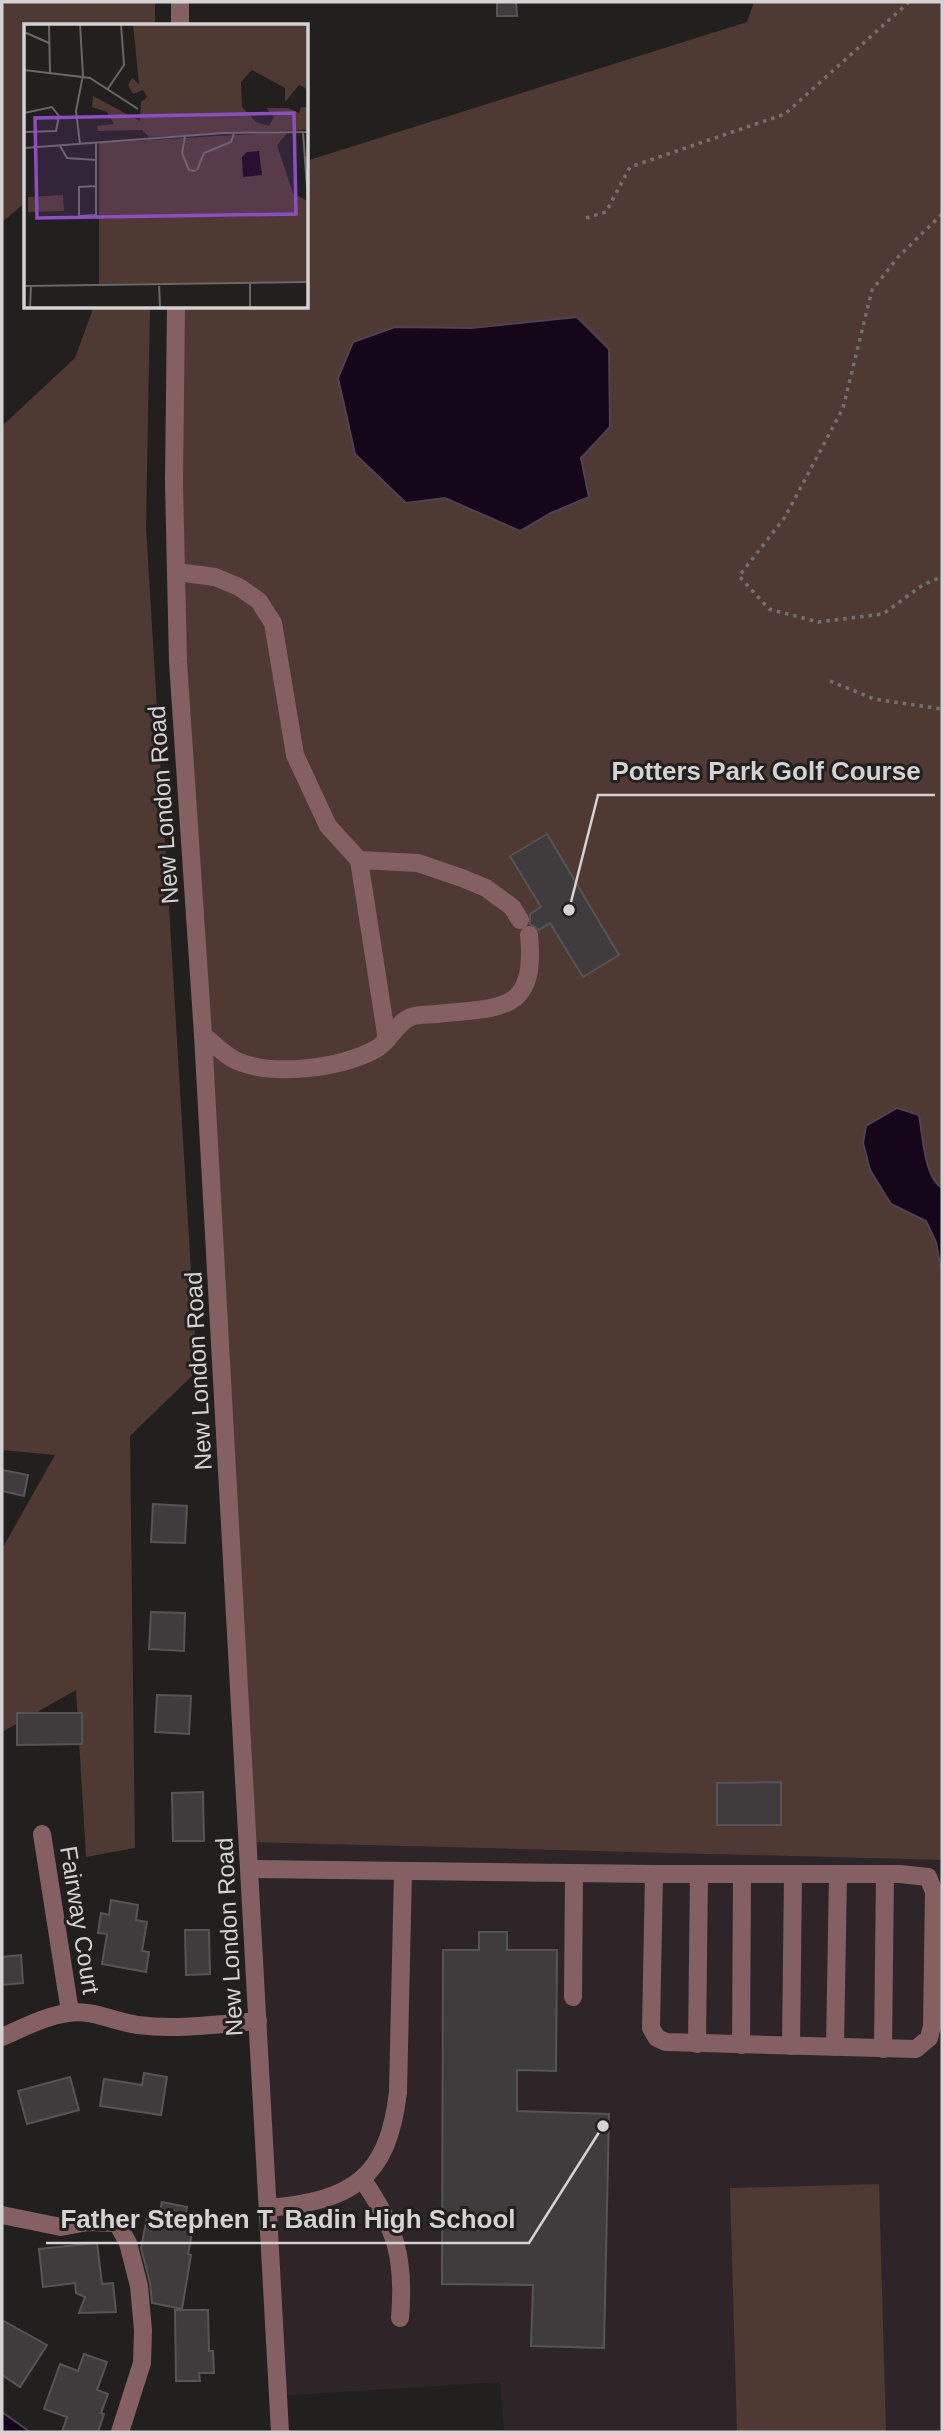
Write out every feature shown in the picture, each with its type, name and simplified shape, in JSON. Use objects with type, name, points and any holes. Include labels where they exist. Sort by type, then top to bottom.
[{"type":"street","points":[[180,2],[180,24]]},
{"type":"street","name":"New London Road","points":[[176,308],[173,483],[178,662],[203,1035],[280,2432]]},
{"type":"street","points":[[177,572],[215,577],[239,587],[259,601],[273,623],[295,755],[328,826],[359,860],[387,1040]]},
{"type":"street","points":[[203,1035],[234,1060],[259,1069],[296,1068],[352,1060],[380,1047],[409,1017],[504,1006],[520,996],[532,961],[525,928],[512,907],[486,888],[418,863],[359,860]]},
{"type":"street","name":"Fairway Court","points":[[42,1834],[70,2012]]},
{"type":"street","points":[[250,1869],[574,1874],[654,1874],[885,1874],[928,1877],[934,1892],[932,2026],[929,2038],[916,2049],[697,2044],[666,2042],[657,2038],[651,2028],[654,1874]]},
{"type":"street","points":[[268,2208],[305,2205],[333,2197],[362,2179],[375,2166],[395,2116],[398,2092],[403,1871]]},
{"type":"street","points":[[573,1997],[574,1874]]},
{"type":"street","points":[[697,2044],[699,1874]]},
{"type":"street","points":[[740,2045],[742,1874]]},
{"type":"street","points":[[791,2046],[793,1874]]},
{"type":"street","points":[[835,2048],[838,1874]]},
{"type":"street","points":[[883,2049],[885,1874]]},
{"type":"street","points":[[2,2038],[39,2021],[70,2012],[136,2025],[174,2028],[258,2021]]},
{"type":"street","points":[[362,2179],[383,2208],[394,2237],[402,2296],[400,2318]]},
{"type":"street","points":[[2,2215],[61,2227],[88,2222],[117,2223],[128,2243],[139,2286],[143,2330],[142,2363],[120,2432]]},
{"type":"path","points":[[586,218],[606,212],[630,167],[785,114],[909,2]]},
{"type":"path","points":[[942,214],[899,256],[872,290],[843,408],[785,517],[739,576],[769,609],[818,622],[883,614],[924,584],[942,577]]},
{"type":"path","points":[[830,681],[874,699],[942,709]]},
{"type":"shaded area","points":[[2,2],[155,2],[155,24],[24,24],[24,204],[2,222]]},
{"type":"shaded area","points":[[754,2],[942,2],[942,1860],[249,1842],[178,662],[176,308],[308,308],[308,160],[747,22]]},
{"type":"shaded area","points":[[93,308],[150,308],[146,527],[197,1371],[130,1436],[135,1848],[86,1857],[76,1690],[2,1732],[2,1549],[55,1455],[2,1450],[2,426],[75,358]]},
{"type":"shaded area","points":[[577,317],[609,349],[610,427],[581,458],[589,497],[551,513],[520,531],[445,498],[406,503],[355,454],[338,378],[353,342],[395,327],[471,328]]},
{"type":"shaded area","points":[[897,1108],[919,1115],[928,1166],[936,1183],[942,1188],[942,1275],[936,1242],[926,1221],[891,1204],[870,1170],[863,1143],[866,1126]]},
{"type":"shaded area","points":[[249,1842],[942,1860],[942,2432],[504,2432],[500,2382],[278,2396]]},
{"type":"shaded area","points":[[879,2184],[886,2432],[737,2432],[730,2188]]},
{"type":"shaded area","points":[[2,2412],[30,2432],[2,2432]]},
{"type":"building","points":[[497,2],[516,2],[517,16],[497,16]]},
{"type":"building","points":[[547,834],[619,955],[583,977],[550,923],[539,930],[530,924],[530,914],[541,907],[510,856]]},
{"type":"building","points":[[2,1470],[28,1475],[24,1496],[2,1491]]},
{"type":"building","points":[[153,1504],[187,1506],[185,1543],[151,1542]]},
{"type":"building","points":[[151,1612],[185,1613],[184,1651],[149,1649]]},
{"type":"building","points":[[157,1695],[191,1696],[189,1734],[155,1732]]},
{"type":"building","points":[[17,1713],[82,1713],[82,1744],[17,1745]]},
{"type":"building","points":[[781,1782],[781,1825],[717,1825],[717,1783]]},
{"type":"building","points":[[203,1792],[204,1841],[173,1841],[172,1793]]},
{"type":"building","points":[[111,1900],[138,1905],[136,1920],[147,1922],[142,1951],[149,1952],[146,1972],[102,1964],[107,1934],[98,1933],[101,1913],[109,1915]]},
{"type":"building","points":[[185,1930],[209,1930],[210,1974],[186,1975]]},
{"type":"building","points":[[479,1932],[507,1932],[507,1950],[557,1950],[556,2071],[517,2070],[517,2111],[609,2114],[604,2348],[531,2346],[533,2285],[442,2284],[443,1950],[479,1950]]},
{"type":"building","points":[[21,1955],[23,1983],[2,1985],[2,1957]]},
{"type":"building","points":[[144,2073],[167,2077],[161,2115],[100,2106],[104,2079],[142,2085]]},
{"type":"building","points":[[70,2077],[79,2110],[27,2124],[18,2091]]},
{"type":"building","points":[[162,2202],[187,2207],[184,2226],[193,2228],[182,2309],[152,2303],[141,2248],[148,2212],[160,2211]]},
{"type":"building","points":[[97,2243],[102,2284],[113,2283],[116,2312],[79,2313],[85,2297],[76,2293],[75,2283],[43,2287],[39,2249]]},
{"type":"building","points":[[175,2310],[208,2310],[209,2351],[213,2351],[214,2373],[199,2373],[200,2381],[176,2381]]},
{"type":"building","points":[[2,2320],[47,2345],[20,2387],[2,2375]]},
{"type":"building","points":[[84,2354],[107,2362],[97,2390],[108,2394],[101,2413],[104,2414],[98,2432],[62,2432],[67,2417],[44,2409],[60,2364],[78,2371]]},
{"type":"place","name":"Potters Park Golf Course","points":[[569,910]]},
{"type":"place","name":"Father Stephen T. Badin High School","points":[[603,2126]]}]
